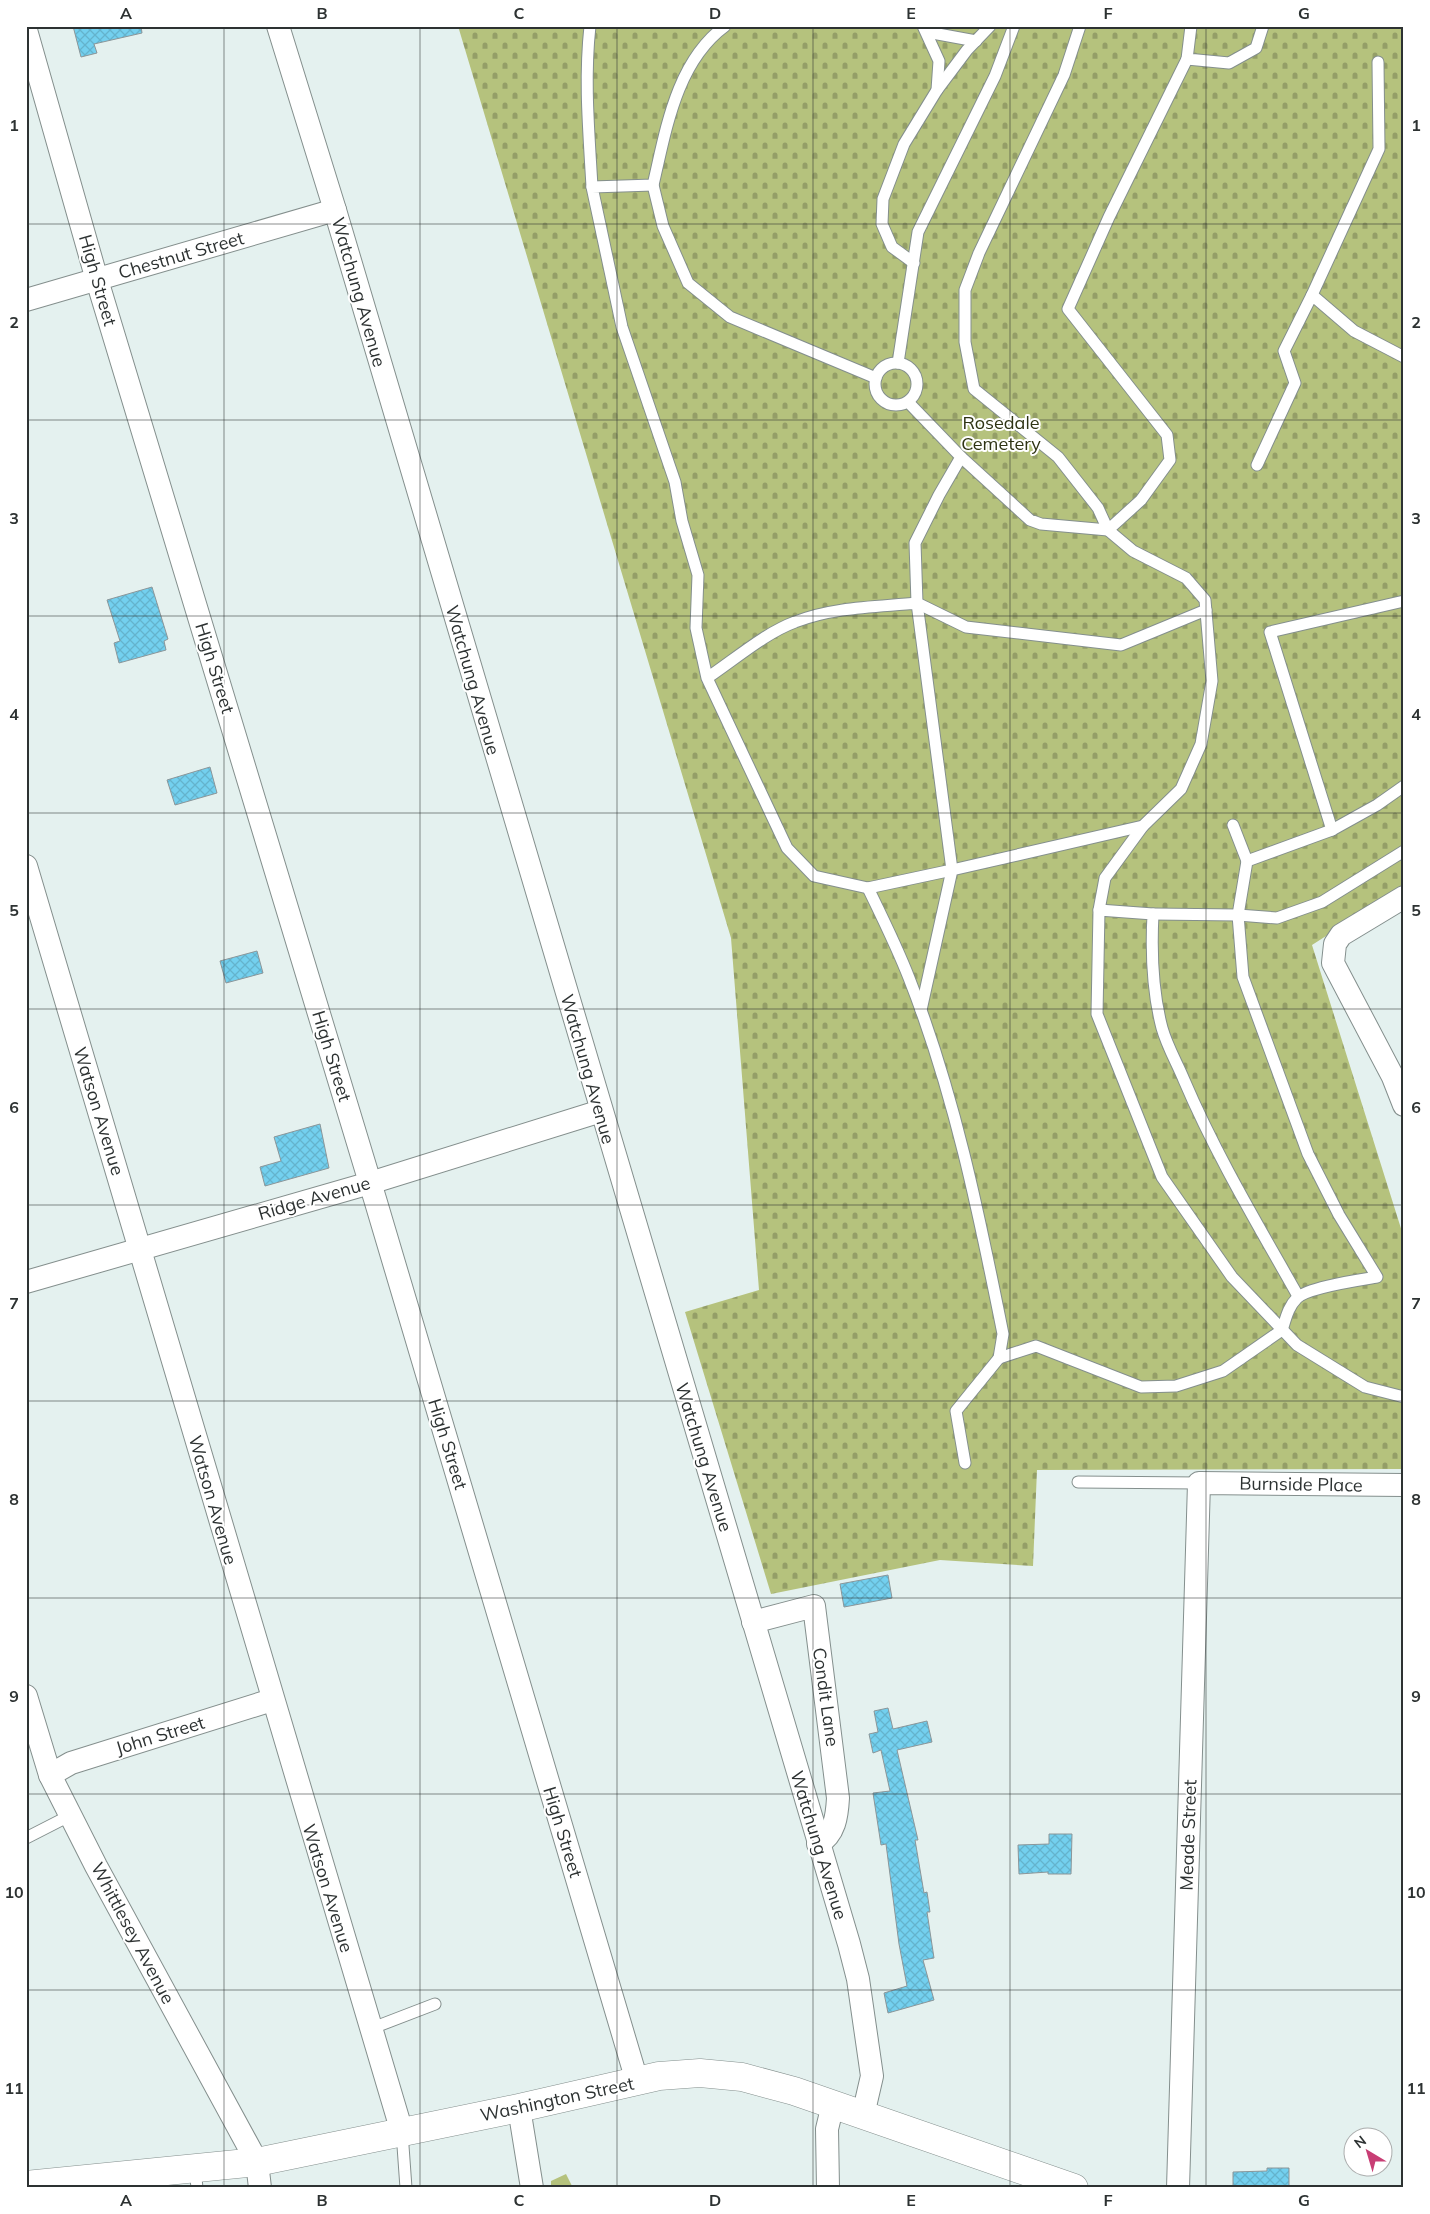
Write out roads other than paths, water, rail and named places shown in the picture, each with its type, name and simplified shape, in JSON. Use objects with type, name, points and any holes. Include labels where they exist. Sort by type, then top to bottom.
[{"type":"main road","name":"Washington Street","points":[[26,2185],[258,2175],[402,2132],[520,2108],[637,2081],[678,2074],[723,2074],[765,2082],[833,2104],[1074,2188]]},
{"type":"street","name":"Watchung Avenue","points":[[278,26],[335,210],[858,1979],[872,2076],[864,2115]]},
{"type":"street","name":"High Street","points":[[26,30],[97,280],[370,1183],[637,2081]]},
{"type":"street","name":"Chestnut Street","points":[[26,300],[335,210]]},
{"type":"street","name":"Watson Avenue","points":[[26,866],[272,1700],[402,2132]]},
{"type":"street","points":[[1404,897],[1341,935],[1335,944],[1333,953],[1337,973],[1393,1077],[1404,1105]]},
{"type":"street","name":"Ridge Avenue","points":[[26,1282],[370,1183],[601,1111]]},
{"type":"street","name":"Burnside Place","points":[[1199,1483],[1404,1485]]},
{"type":"street","name":"Meade Street","points":[[1178,2188],[1199,1483]]},
{"type":"street","name":"Condit Lane","points":[[753,1622],[814,1606],[838,1798],[837,1812],[830,1834],[818,1844]]},
{"type":"street","name":"Whittlesey Avenue","points":[[26,1696],[50,1775],[258,2175]]},
{"type":"street","name":"John Street","points":[[50,1775],[71,1763],[272,1700]]},
{"type":"street","points":[[828,2188],[827,2129],[833,2104]]},
{"type":"street","points":[[520,2108],[532,2188]]},
{"type":"lane","points":[[590,26],[587,51],[587,101],[592,187],[622,327],[675,482],[682,521],[698,575],[696,628],[707,678],[787,848],[814,876],[868,888],[1143,826]]},
{"type":"lane","points":[[724,26],[716,33],[687,70],[666,128],[653,185],[663,226],[688,283],[730,316],[876,378]]},
{"type":"lane","points":[[914,263],[892,247],[882,224],[883,198],[904,144],[936,90],[990,26]]},
{"type":"lane","points":[[898,363],[918,232],[996,76],[1014,26]]},
{"type":"lane","points":[[1080,26],[1064,75],[979,253],[965,290],[965,342],[974,389],[1058,457],[1098,508],[1108,530],[1133,551],[1186,578],[1205,600],[1212,681],[1201,744],[1181,789],[1143,826],[1105,878],[1099,910],[1097,1014],[1162,1177],[1232,1277],[1297,1345],[1365,1387],[1404,1398]]},
{"type":"lane","points":[[908,402],[961,457],[1030,520],[1041,524],[1108,530],[1141,500],[1170,460],[1167,435],[1068,309],[1109,217],[1187,59],[1191,26]]},
{"type":"lane","points":[[1187,59],[1229,63],[1256,48],[1263,26]]},
{"type":"lane","points":[[925,29],[976,41]]},
{"type":"lane","points":[[925,29],[939,61],[936,90]]},
{"type":"lane","points":[[1257,465],[1295,383],[1284,351],[1312,295],[1379,149],[1378,62]]},
{"type":"lane","points":[[592,187],[653,185]]},
{"type":"lane","points":[[1312,295],[1354,331],[1404,357]]},
{"type":"lane","points":[[898,363],[910,368],[917,379],[916,392],[908,402],[894,406],[881,399],[876,393],[876,378],[884,366],[898,363]]},
{"type":"lane","points":[[920,1010],[952,870],[917,603],[915,543],[961,457]]},
{"type":"lane","points":[[1332,830],[1270,632],[1404,602]]},
{"type":"lane","points":[[707,678],[756,644],[794,622],[836,610],[917,603],[966,627],[1121,645],[1206,610]]},
{"type":"lane","points":[[1248,861],[1332,830],[1377,805],[1404,786]]},
{"type":"lane","points":[[999,1358],[1036,1346],[1141,1386],[1176,1386],[1223,1371],[1282,1330],[1288,1310],[1298,1296],[1327,1287],[1377,1277],[1339,1215],[1308,1154],[1243,977],[1238,915],[1248,861],[1233,825]]},
{"type":"lane","points":[[1099,910],[1153,914],[1238,915],[1277,918],[1322,902],[1404,852]]},
{"type":"lane","points":[[868,888],[909,977],[941,1070],[968,1171],[1003,1334],[999,1358],[956,1411],[965,1463]]},
{"type":"lane","points":[[1153,914],[1151,954],[1157,1007],[1163,1030],[1204,1124],[1228,1173],[1298,1296]]},
{"type":"lane","points":[[1078,1482],[1199,1483]]},
{"type":"lane","points":[[26,1838],[71,1815]]},
{"type":"lane","points":[[370,2029],[435,2004]]},
{"type":"lane","points":[[402,2132],[406,2188]]},
{"type":"park label","name":"Rosedale Cemetery","points":[[1001,432]]}]
